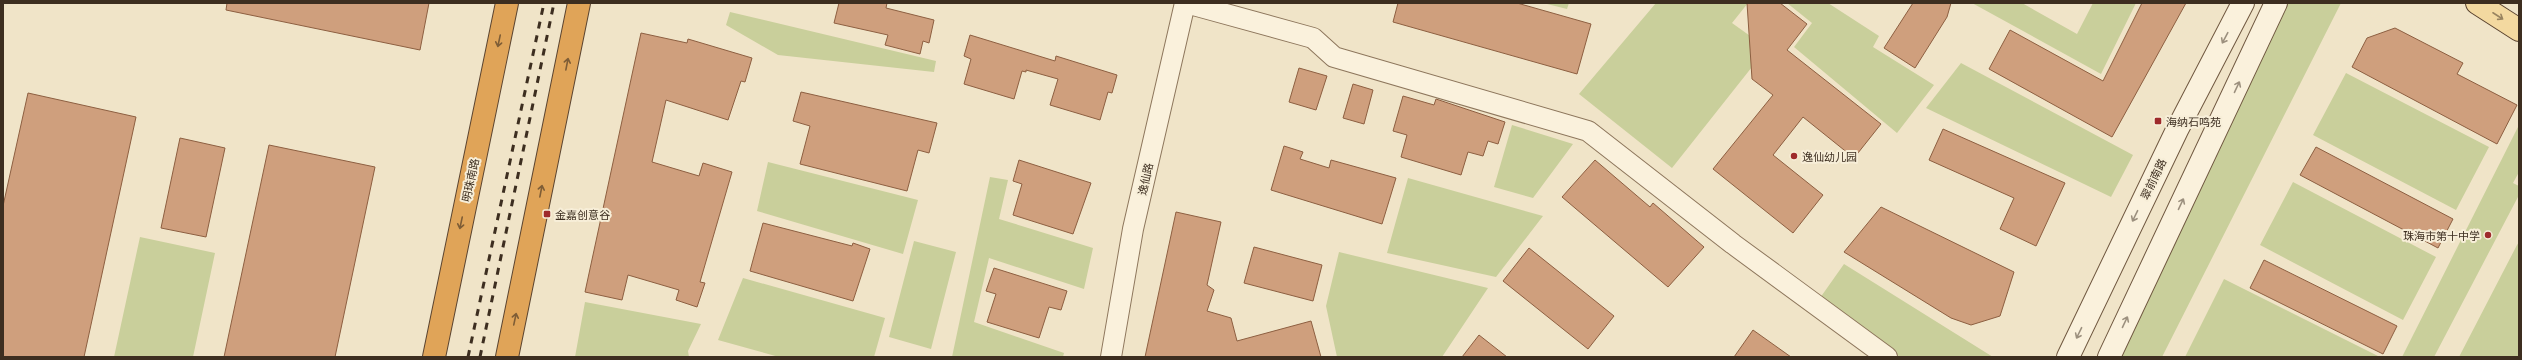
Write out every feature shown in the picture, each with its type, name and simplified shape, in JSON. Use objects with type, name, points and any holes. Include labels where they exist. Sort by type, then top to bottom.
[{"type":"highway","name":"明珠南路","points":[[434,357],[507,3]]},
{"type":"highway","points":[[507,357],[579,3]]},
{"type":"main road","name":"翠前南路","points":[[2068,357],[2177,130],[2243,3]]},
{"type":"main road","points":[[2109,357],[2276,3]]},
{"type":"main road","points":[[2477,3],[2519,30]]},
{"type":"street","name":"逸仙路","points":[[1111,357],[1133,229],[1186,3]]},
{"type":"street","points":[[1186,3],[1313,38],[1334,57],[1588,131],[1733,244],[1887,357]]},
{"type":"green space","points":[[1543,3],[1569,3],[1567,9]]},
{"type":"green space","points":[[1656,3],[1748,3],[1732,23],[1767,48],[1672,168],[1579,94]]},
{"type":"green space","points":[[1787,3],[1828,3],[1879,36],[1873,47],[1934,85],[1897,133],[1794,47],[1812,23]]},
{"type":"green space","points":[[1972,3],[2022,3],[2077,34],[2093,3],[2136,3],[2101,74]]},
{"type":"green space","points":[[2287,3],[2341,3],[2162,357],[2120,357]]},
{"type":"green space","points":[[730,12],[936,61],[934,72],[778,55],[726,25]]},
{"type":"green space","points":[[1961,63],[2133,155],[2111,197],[1926,108]]},
{"type":"green space","points":[[2346,73],[2489,147],[2456,210],[2313,135]]},
{"type":"green space","points":[[1512,125],[1573,144],[1533,198],[1494,187]]},
{"type":"green space","points":[[2519,125],[2519,172],[2513,183],[2519,186],[2519,195],[2434,357],[2402,357]]},
{"type":"green space","points":[[768,162],[918,200],[903,254],[757,211]]},
{"type":"green space","points":[[990,177],[1008,180],[999,219],[1093,248],[1084,289],[989,258],[974,322],[1064,353],[1063,357],[952,357]]},
{"type":"green space","points":[[1408,178],[1543,216],[1496,277],[1387,253]]},
{"type":"green space","points":[[2293,182],[2436,257],[2403,320],[2260,245]]},
{"type":"green space","points":[[140,237],[215,253],[193,357],[114,357]]},
{"type":"green space","points":[[914,241],[956,252],[931,349],[889,337]]},
{"type":"green space","points":[[2519,242],[2519,357],[2459,357],[2517,245]]},
{"type":"green space","points":[[1339,252],[1488,288],[1442,357],[1337,357],[1326,306]]},
{"type":"green space","points":[[1844,264],[1993,357],[1900,357],[1820,298]]},
{"type":"green space","points":[[743,278],[885,318],[874,357],[779,357],[718,340]]},
{"type":"green space","points":[[2224,279],[2380,357],[2185,357]]},
{"type":"green space","points":[[585,302],[701,324],[688,351],[689,357],[575,357]]},
{"type":"building","points":[[227,3],[429,3],[420,50],[226,10]]},
{"type":"building","points":[[839,3],[887,3],[886,8],[934,20],[929,43],[923,41],[920,54],[885,45],[888,35],[834,23]]},
{"type":"building","points":[[1398,3],[1517,3],[1591,24],[1577,74],[1393,22]]},
{"type":"building","points":[[1747,3],[1780,3],[1807,24],[1787,50],[1881,124],[1854,158],[1803,117],[1773,155],[1823,195],[1793,233],[1713,169],[1773,95],[1752,79]]},
{"type":"building","points":[[1913,3],[1951,3],[1947,17],[1915,68],[1884,48]]},
{"type":"building","points":[[2142,3],[2186,3],[2112,137],[1989,69],[2010,30],[2103,81]]},
{"type":"building","points":[[2395,28],[2463,63],[2457,74],[2517,105],[2497,144],[2352,67],[2367,38]]},
{"type":"building","points":[[641,33],[687,43],[688,39],[752,58],[745,82],[741,81],[728,120],[666,100],[652,162],[699,176],[703,163],[732,172],[700,282],[705,283],[697,307],[676,300],[679,290],[628,275],[622,300],[585,292]]},
{"type":"building","points":[[970,35],[1055,61],[1056,56],[1117,75],[1112,93],[1108,92],[1100,120],[1050,105],[1058,79],[1026,70],[1026,72],[1022,71],[1014,99],[964,84],[971,59],[964,56]]},
{"type":"building","points":[[1299,68],[1327,76],[1316,110],[1289,102]]},
{"type":"building","points":[[1353,84],[1373,90],[1364,124],[1343,118]]},
{"type":"building","points":[[801,92],[937,123],[929,153],[918,150],[907,191],[800,164],[810,126],[793,121]]},
{"type":"building","points":[[28,93],[136,117],[84,357],[3,357],[3,206]]},
{"type":"building","points":[[1403,96],[1434,105],[1436,99],[1505,122],[1498,144],[1488,141],[1483,156],[1468,152],[1461,175],[1401,157],[1407,135],[1393,131]]},
{"type":"building","points":[[1943,129],[2065,183],[2036,246],[2000,229],[2014,198],[1929,160]]},
{"type":"building","points":[[180,138],[225,148],[206,237],[161,228]]},
{"type":"building","points":[[269,145],[375,167],[335,357],[224,357]]},
{"type":"building","points":[[1284,146],[1303,152],[1300,159],[1329,168],[1331,160],[1396,178],[1382,224],[1271,190]]},
{"type":"building","points":[[2316,147],[2453,219],[2438,248],[2300,175]]},
{"type":"building","points":[[1019,160],[1091,183],[1073,234],[1013,215],[1022,184],[1013,181]]},
{"type":"building","points":[[1595,160],[1650,207],[1653,203],[1704,247],[1668,287],[1562,197]]},
{"type":"building","points":[[1881,207],[2014,272],[2000,316],[1971,325],[1951,318],[1844,252]]},
{"type":"building","points":[[1176,212],[1221,222],[1207,285],[1214,290],[1207,311],[1231,318],[1237,341],[1311,321],[1321,357],[1145,357]]},
{"type":"building","points":[[763,223],[852,246],[853,243],[870,249],[853,301],[750,271]]},
{"type":"building","points":[[1254,247],[1322,265],[1313,301],[1244,283]]},
{"type":"building","points":[[1529,248],[1614,316],[1588,349],[1503,281]]},
{"type":"building","points":[[2264,260],[2397,326],[2383,354],[2250,288]]},
{"type":"building","points":[[994,268],[1067,291],[1061,310],[1049,307],[1039,338],[987,322],[996,294],[986,291]]},
{"type":"building","points":[[1753,330],[1791,357],[1734,357]]},
{"type":"building","points":[[1479,335],[1507,357],[1462,357]]},
{"type":"railway","points":[[468,357],[544,3]]},
{"type":"railway","points":[[480,357],[554,3]]},
{"type":"place","name":"海纳石鸣苑","points":[[2158,121]]},
{"type":"place","name":"逸仙幼儿园","points":[[1794,156]]},
{"type":"place","name":"金嘉创意谷","points":[[547,214]]},
{"type":"place","name":"珠海市第十中学","points":[[2488,235]]}]
